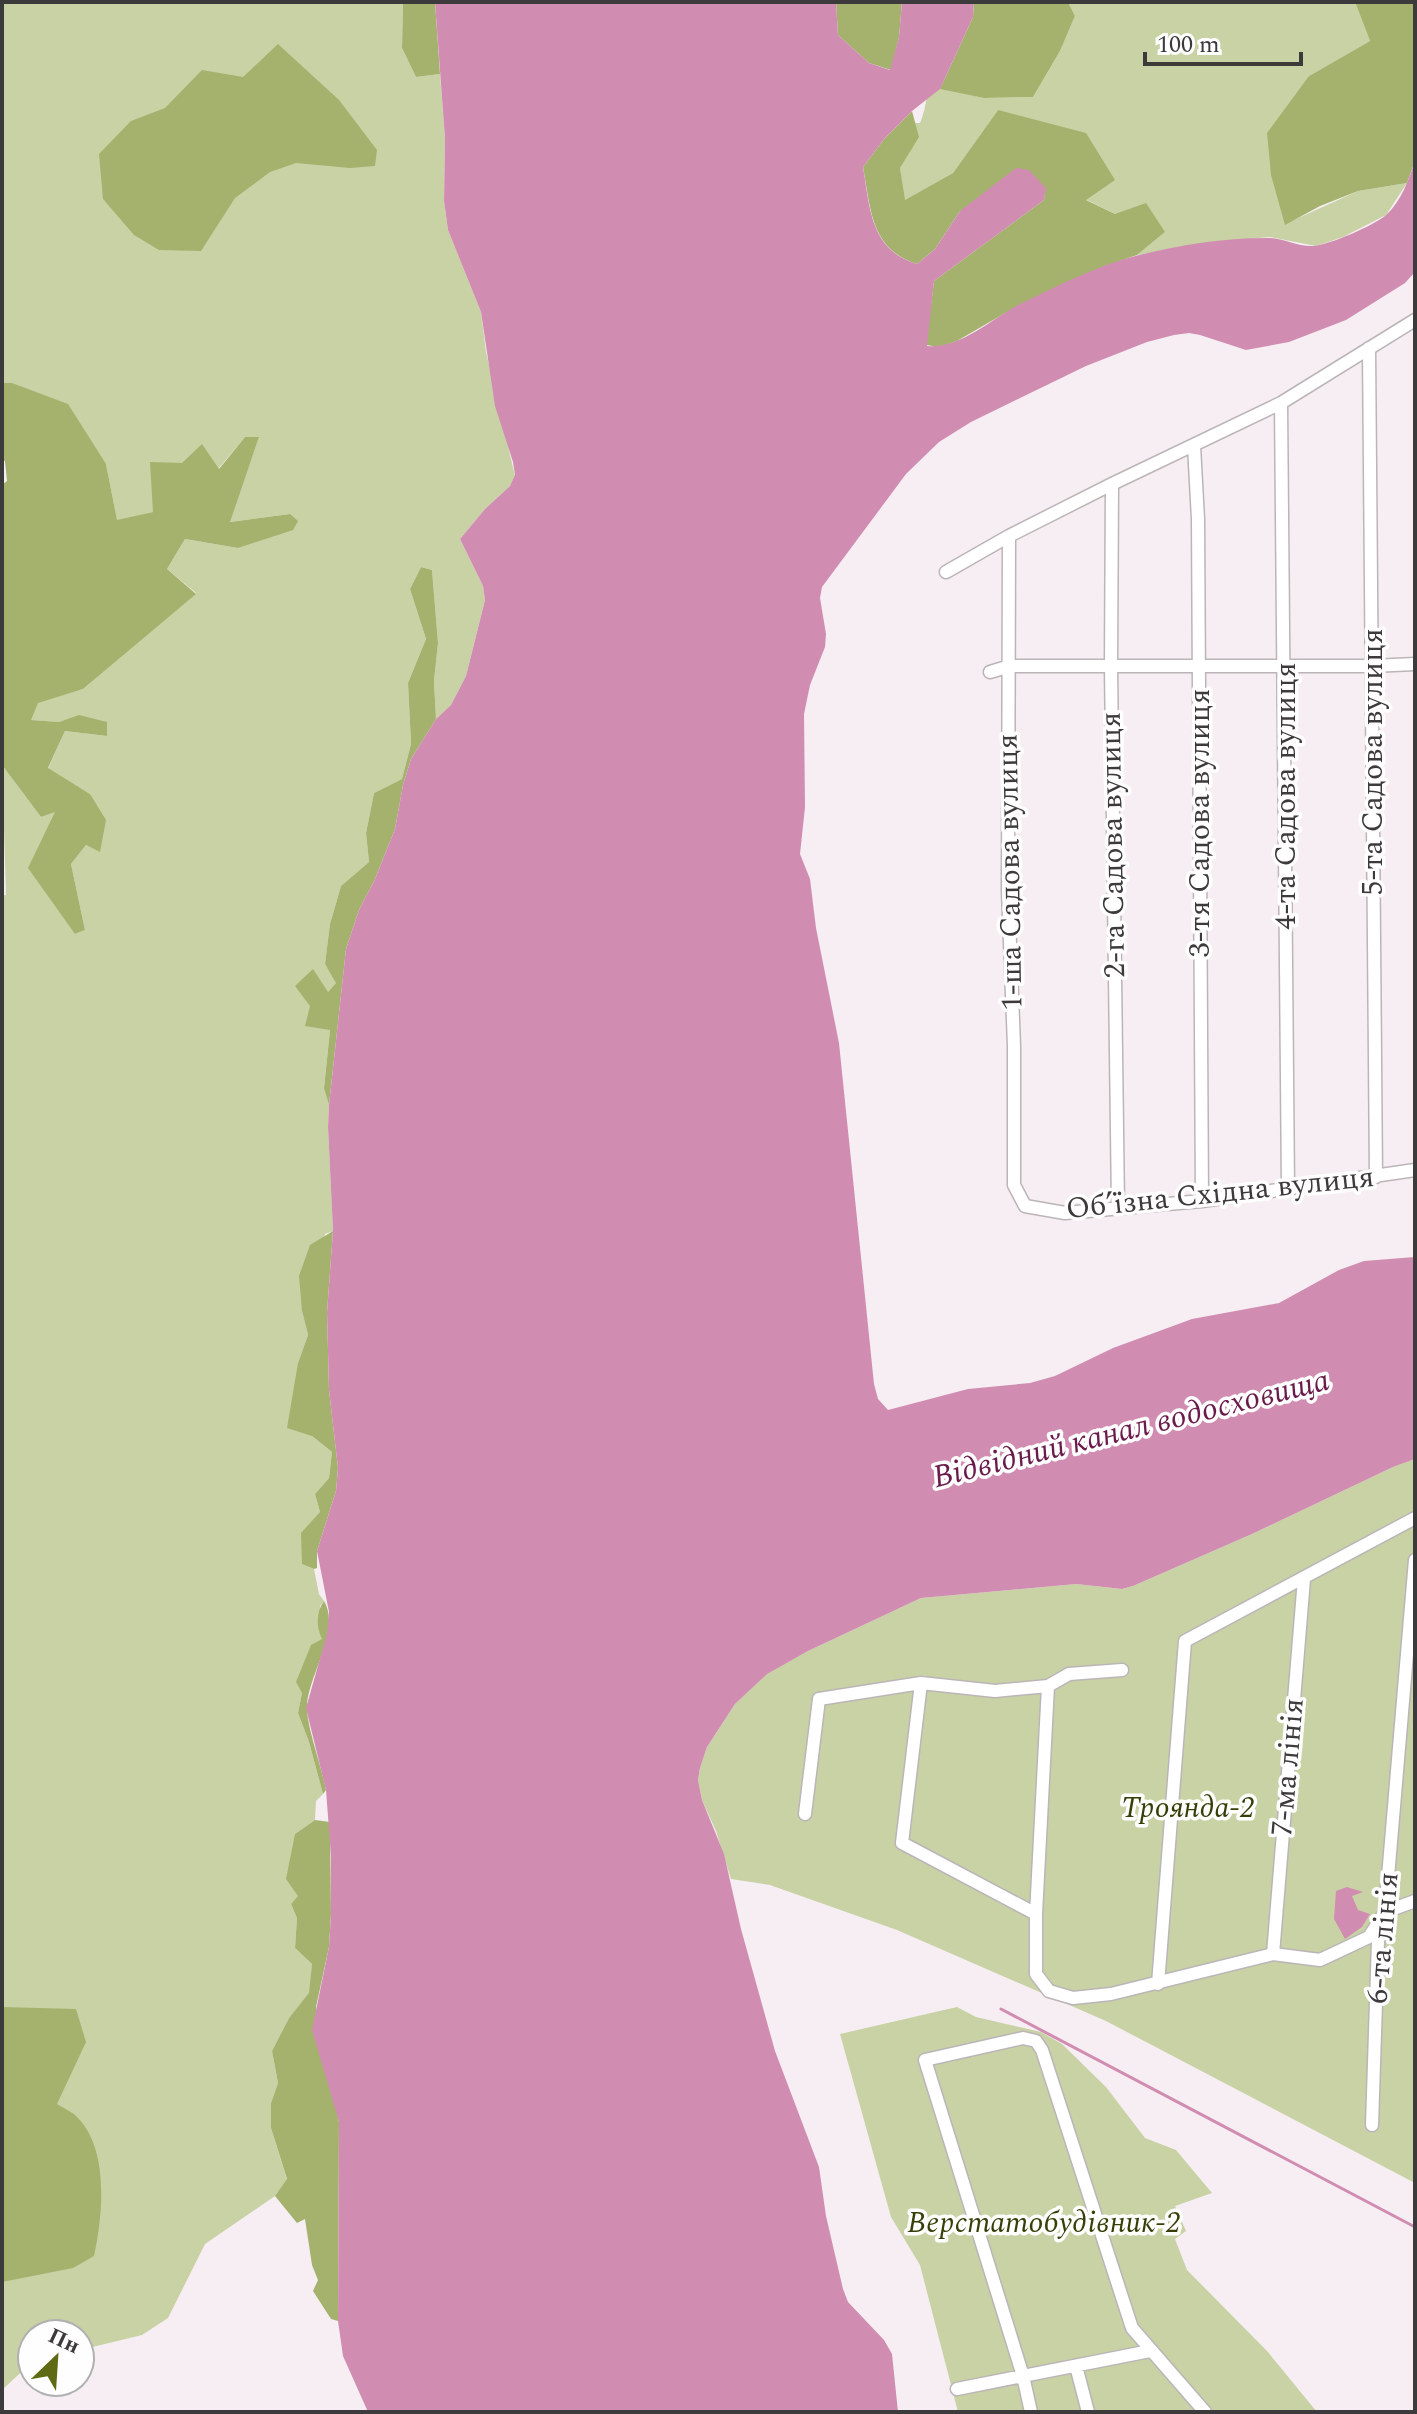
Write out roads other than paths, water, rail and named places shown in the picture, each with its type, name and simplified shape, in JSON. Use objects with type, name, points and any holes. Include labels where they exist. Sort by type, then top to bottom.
[{"type":"street","points":[[946,572],[1112,484],[1281,403],[1415,320]]},
{"type":"street","name":"5-та Садова вулиця","points":[[1369,348],[1376,1177]]},
{"type":"street","name":"4-та Садова вулиця","points":[[1281,403],[1288,1189]]},
{"type":"street","name":"3-тя Садова вулиця","points":[[1194,446],[1200,665],[1202,1201]]},
{"type":"street","name":"2-га Садова вулиця","points":[[1112,484],[1111,667],[1118,1207]]},
{"type":"street","name":"1-ша Садова вулиця","points":[[1009,536],[1008,891],[1014,1046],[1014,1185],[1025,1206]]},
{"type":"street","points":[[990,672],[1010,666],[1415,664]]},
{"type":"street","name":"Обʼїзна Східна вулиця","points":[[1025,1206],[1065,1213],[1202,1201],[1415,1170]]},
{"type":"street","points":[[1158,1984],[1185,1641],[1415,1518]]},
{"type":"street","name":"6-та лінія","points":[[1372,2125],[1378,1941],[1385,1912],[1415,1560]]},
{"type":"street","name":"7-ма лінія","points":[[1273,1954],[1304,1579]]},
{"type":"street","points":[[805,1814],[819,1699],[921,1683],[995,1691],[1048,1686],[1069,1674],[1122,1670]]},
{"type":"street","points":[[921,1683],[902,1843],[1036,1914]]},
{"type":"street","points":[[1048,1686],[1036,1914],[1036,1974],[1049,1991],[1073,1998],[1111,1994],[1273,1954],[1320,1960],[1369,1937],[1385,1912],[1415,1901]]},
{"type":"street","points":[[1031,2412],[1023,2376],[925,2060],[1023,2038],[1036,2041],[1042,2050],[1132,2328],[1205,2412]]},
{"type":"street","points":[[957,2389],[1150,2351]]},
{"type":"street","points":[[1076,2366],[1088,2412]]},
{"type":"water","name":"Відвідний канал водосховища","points":[[435,2],[836,2],[838,35],[869,63],[890,70],[899,37],[902,2],[974,2],[973,17],[940,89],[885,138],[863,167],[875,226],[890,249],[917,264],[935,249],[960,211],[1016,168],[1029,170],[1046,188],[1044,200],[934,281],[927,346],[940,346],[964,338],[1048,290],[1093,270],[1139,255],[1234,239],[1272,238],[1314,246],[1341,238],[1372,224],[1391,210],[1404,190],[1415,161],[1415,272],[1405,283],[1346,320],[1289,342],[1246,350],[1189,333],[1147,342],[1086,366],[971,422],[939,442],[906,474],[822,587],[820,598],[825,647],[810,685],[804,714],[805,807],[800,854],[810,879],[816,928],[839,1043],[878,1399],[888,1410],[968,1389],[1030,1383],[1055,1376],[1113,1348],[1192,1319],[1279,1303],[1339,1270],[1364,1261],[1415,1257],[1415,1459],[1133,1586],[1122,1589],[1076,1584],[921,1598],[808,1651],[767,1674],[735,1704],[707,1747],[698,1780],[702,1800],[724,1854],[775,2051],[819,2167],[826,2216],[843,2289],[848,2302],[884,2340],[892,2354],[898,2412],[368,2412],[343,2356],[338,2321],[339,2122],[312,2030],[329,1947],[331,1856],[326,1790],[306,1708],[327,1634],[329,1612],[317,1551],[336,1491],[338,1468],[329,1390],[327,1312],[333,1231],[329,1105],[346,949],[359,910],[395,829],[411,759],[436,719],[451,705],[466,676],[485,600],[483,586],[460,539],[485,509],[510,486],[515,475],[495,406],[481,312],[448,230]]},
{"type":"water","points":[[1347,1887],[1363,1892],[1352,1896],[1358,1910],[1370,1914],[1362,1927],[1345,1939],[1334,1919],[1336,1891]]},
{"type":"waterway","points":[[1001,2009],[1415,2227]]},
{"type":"park label","name":"Троянда-2","points":[[1188,1808]]},
{"type":"park label","name":"Верстатобудівник-2","points":[[1044,2223]]}]
